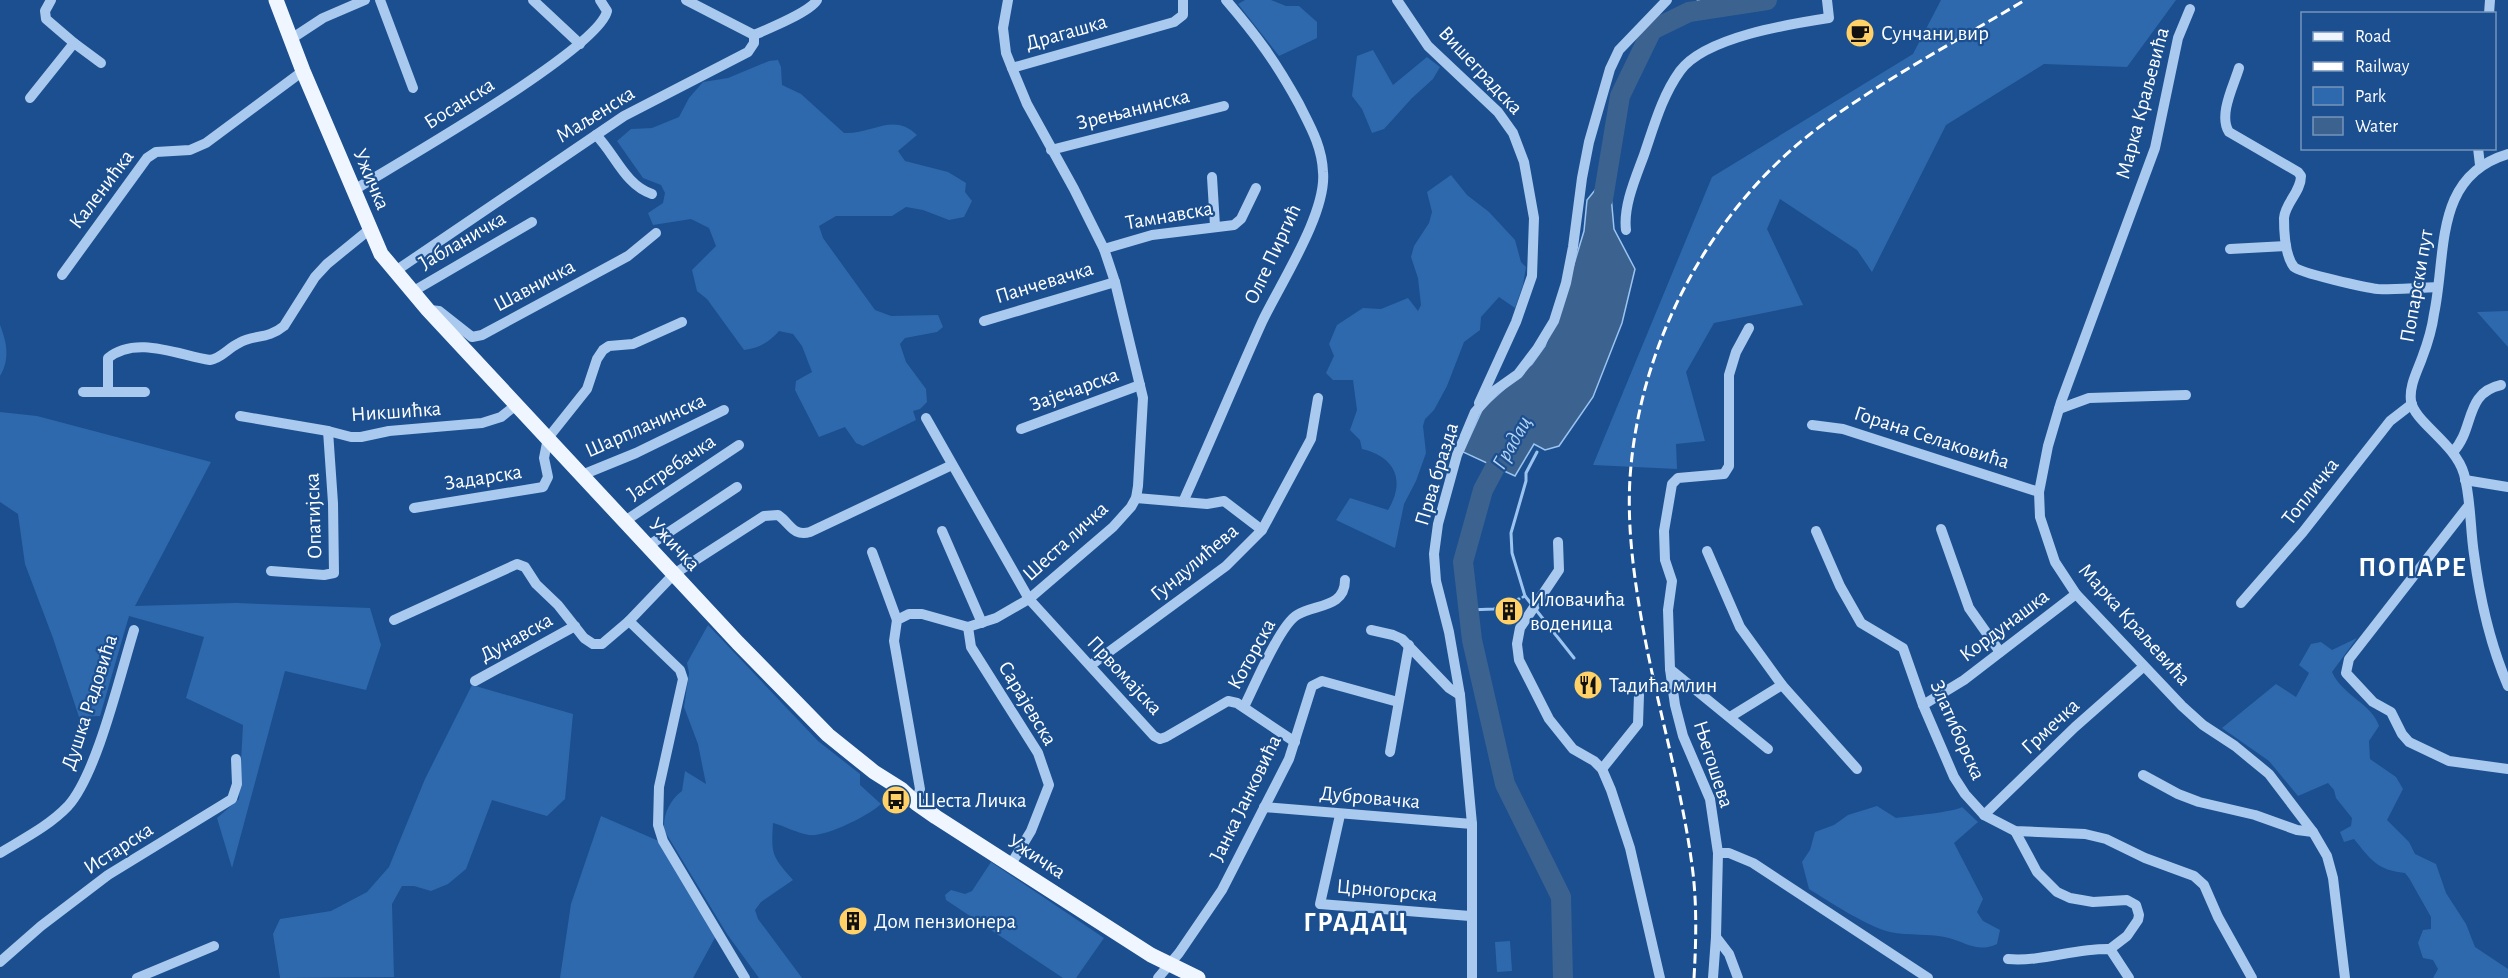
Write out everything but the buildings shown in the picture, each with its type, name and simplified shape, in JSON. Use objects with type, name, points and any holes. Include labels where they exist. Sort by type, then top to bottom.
[{"type":"main road","name":"Ужичка","points":[[276,0],[303,71],[381,254],[428,310],[674,574],[828,735],[874,772],[901,789],[916,803],[1168,965],[1197,978]]},
{"type":"street","points":[[51,0],[45,11],[46,19],[100,63]]},
{"type":"street","points":[[291,39],[323,18],[365,0]]},
{"type":"street","points":[[380,0],[413,88]]},
{"type":"street","points":[[533,0],[580,44]]},
{"type":"street","name":"Босанска","points":[[354,190],[522,87],[580,44],[606,16],[607,11],[600,0]]},
{"type":"street","points":[[686,0],[754,35]]},
{"type":"street","name":"Маљенска","points":[[394,272],[624,116],[748,52],[754,43],[754,35],[801,14],[817,0]]},
{"type":"street","name":"Шеста личка","points":[[968,627],[996,618],[1029,599],[1113,528],[1136,498],[1143,412],[1140,385],[1115,282],[1104,249],[1074,189],[1051,150],[1006,53],[1003,28],[1008,0]]},
{"type":"street","name":"Драгашка","points":[[1012,69],[1174,22],[1183,15],[1183,0]]},
{"type":"street","name":"Олге Пиргић","points":[[1183,502],[1263,321],[1307,235],[1324,181],[1319,146],[1308,121],[1275,61],[1226,0]]},
{"type":"street","name":"Вишеградска","points":[[1398,0],[1428,46],[1490,104],[1513,133],[1524,162],[1532,207],[1534,247],[1528,287],[1516,322],[1475,412]]},
{"type":"street","name":"Прва бразда","points":[[1472,978],[1470,916],[1472,824],[1460,695],[1449,632],[1436,581],[1434,554],[1438,524],[1457,455],[1475,412],[1494,391],[1518,374],[1554,321],[1566,284],[1589,142],[1610,69],[1619,50],[1667,0]]},
{"type":"street","points":[[1626,230],[1625,221],[1636,179],[1661,106],[1682,69],[1710,48],[1760,31],[1830,18],[1828,5]]},
{"type":"street","name":"Марка Краљевића","points":[[2190,9],[2178,38],[2155,148],[2059,409],[2048,446],[2039,492],[2040,517],[2045,538],[2055,562],[2076,594],[2143,667],[2203,725],[2235,746],[2269,774],[2313,832],[2326,856],[2333,878],[2344,978]]},
{"type":"street","points":[[30,98],[74,43]]},
{"type":"street","points":[[2239,68],[2227,110],[2226,128],[2301,176],[2284,216],[2286,246],[2292,265],[2301,272],[2378,289],[2437,287]]},
{"type":"street","name":"Каленићка","points":[[62,275],[147,158],[156,152],[190,150],[207,143],[303,71]]},
{"type":"street","name":"Зрењанинска","points":[[1051,150],[1224,106]]},
{"type":"street","points":[[596,135],[613,154],[634,185],[652,194]]},
{"type":"street","points":[[2478,150],[2480,165]]},
{"type":"street","name":"Попарски пут","points":[[2412,404],[2415,376],[2434,314],[2451,207],[2461,187],[2480,165],[2508,154]]},
{"type":"street","points":[[1212,177],[1215,226]]},
{"type":"street","name":"Тамнавска","points":[[1104,249],[1152,235],[1234,225],[1238,222],[1256,188]]},
{"type":"street","name":"Јабланичка","points":[[412,292],[532,222]]},
{"type":"street","points":[[108,391],[108,358],[127,347],[159,350],[210,360],[218,358],[243,340],[271,335],[284,326],[315,277],[327,264],[370,229]]},
{"type":"street","name":"Шавничка","points":[[428,310],[439,311],[472,337],[482,335],[628,256],[656,233]]},
{"type":"street","points":[[2230,249],[2286,246]]},
{"type":"street","name":"Панчевачка","points":[[984,321],[1115,282]]},
{"type":"street","points":[[548,438],[587,389],[597,359],[603,350],[609,346],[633,344],[682,322]]},
{"type":"street","name":"Његошева","points":[[1713,978],[1718,853],[1710,799],[1683,736],[1676,705],[1670,669],[1668,610],[1672,581],[1665,560],[1664,531],[1672,484],[1678,478],[1724,474],[1729,466],[1729,375],[1736,352],[1749,328]]},
{"type":"street","name":"Зајечарска","points":[[1021,429],[1140,385]]},
{"type":"street","points":[[2453,452],[2463,438],[2475,402],[2492,387],[2501,385]]},
{"type":"street","points":[[82,392],[145,392]]},
{"type":"street","points":[[2059,409],[2089,398],[2186,395]]},
{"type":"street","name":"Гундулићева","points":[[1091,665],[1226,566],[1262,530],[1311,439],[1318,398]]},
{"type":"street","points":[[2412,404],[2423,421],[2453,452],[2465,480],[2482,601],[2491,641],[2508,686]]},
{"type":"street","name":"Топличка","points":[[2241,603],[2303,532],[2390,421],[2412,404]]},
{"type":"street","name":"Никшићка","points":[[240,416],[351,437],[389,431],[457,426],[501,417],[516,405]]},
{"type":"street","name":"Шарпланинска","points":[[582,475],[636,453],[724,410]]},
{"type":"street","name":"Првомајска","points":[[926,418],[1029,599],[1154,736],[1160,739],[1228,700],[1244,707]]},
{"type":"street","name":"Горана Селаковића","points":[[1812,425],[1843,429],[2039,492]]},
{"type":"street","name":"Опатијска","points":[[271,571],[324,575],[334,573],[333,503],[328,431]]},
{"type":"street","name":"Задарска","points":[[414,508],[543,487],[548,477],[544,458],[548,438]]},
{"type":"street","name":"Јастребачка","points":[[625,521],[739,445]]},
{"type":"street","points":[[394,620],[517,564],[525,567],[536,584],[558,605],[584,638],[597,645],[602,644],[629,621],[674,574],[764,516],[778,515],[793,531],[804,534],[952,465]]},
{"type":"street","points":[[2465,480],[2508,487]]},
{"type":"street","points":[[648,546],[737,487]]},
{"type":"street","points":[[1136,498],[1207,504],[1219,500],[1228,502],[1262,530]]},
{"type":"street","points":[[2469,506],[2349,659],[2346,673],[2373,702],[2391,712],[2402,734],[2409,742],[2449,761],[2508,769]]},
{"type":"street","points":[[1941,529],[1969,608],[2000,652]]},
{"type":"street","points":[[942,531],[982,623]]},
{"type":"street","name":"Златиборска","points":[[1816,531],[1840,586],[1862,623],[1904,648],[1923,705],[1954,777],[1965,794],[1984,815],[2015,831],[2092,836],[2194,876],[2204,885],[2218,917],[2252,978]]},
{"type":"street","points":[[1558,542],[1559,570],[1535,609],[1520,628],[1517,644],[1519,660],[1549,719],[1573,749],[1594,761],[1602,769],[1630,848],[1660,978]]},
{"type":"street","points":[[1707,551],[1740,627],[1782,685],[1857,769]]},
{"type":"street","points":[[872,552],[897,620],[894,641],[920,789],[916,803]]},
{"type":"street","name":"Которска","points":[[1244,707],[1284,629],[1298,615],[1335,601],[1345,587],[1345,580]]},
{"type":"street","name":"Кордунашка","points":[[1923,705],[1964,680],[2076,594]]},
{"type":"street","points":[[897,620],[909,614],[922,614],[968,627]]},
{"type":"street","points":[[629,621],[680,670],[683,679],[659,788],[657,811],[663,841],[745,978]]},
{"type":"street","name":"Дунавска","points":[[475,681],[575,626]]},
{"type":"street","name":"Сарајевска","points":[[968,627],[971,647],[1038,753],[1049,785],[1031,831],[1011,864]]},
{"type":"street","name":"Душка Радовића","points":[[0,853],[51,821],[78,793],[99,743],[134,630]]},
{"type":"street","points":[[1371,630],[1393,635],[1409,645],[1449,688],[1460,695]]},
{"type":"street","points":[[1390,752],[1409,645]]},
{"type":"street","name":"Грмечка","points":[[1984,815],[2075,727],[2143,667]]},
{"type":"street","points":[[1670,669],[1768,749]]},
{"type":"street","name":"Јанка Јанковића","points":[[1158,978],[1179,953],[1222,890],[1289,759],[1312,686],[1322,681],[1398,702]]},
{"type":"street","points":[[1730,717],[1782,685]]},
{"type":"street","points":[[1602,769],[1638,724],[1639,695]]},
{"type":"street","points":[[1244,707],[1295,742]]},
{"type":"street","name":"Истарска","points":[[0,962],[41,926],[108,875],[232,799],[237,784],[236,759]]},
{"type":"street","points":[[2143,776],[2178,794],[2199,801],[2255,815],[2298,830],[2313,832]]},
{"type":"street","name":"Дубровачка","points":[[1264,807],[1472,824]]},
{"type":"street","name":"Црногорска","points":[[1340,815],[1320,904],[1470,916]]},
{"type":"street","points":[[2008,959],[2024,960],[2081,950],[2110,949],[2134,928],[2139,915],[2136,905],[2127,900],[2093,902],[2061,895],[2037,872],[2015,831]]},
{"type":"street","points":[[1718,853],[1729,853],[1753,863],[1929,978]]},
{"type":"street","points":[[1716,937],[1729,954],[1738,978]]},
{"type":"street","points":[[137,978],[214,946]]},
{"type":"street","points":[[2110,949],[2129,978]]},
{"type":"green space","points":[[1245,0],[1271,0],[1286,6],[1299,6],[1317,22],[1317,38],[1279,56],[1238,4]]},
{"type":"green space","points":[[1941,0],[2176,0],[2127,67],[2044,64],[1946,125],[1872,272],[1857,250],[1780,199],[1767,229],[1803,305],[1714,323],[1686,372],[1705,441],[1676,444],[1677,469],[1593,465],[1712,177],[1913,54]]},
{"type":"green space","points":[[1373,50],[1393,85],[1427,57],[1440,67],[1433,79],[1384,129],[1372,133],[1362,109],[1352,96],[1357,56]]},
{"type":"green space","points":[[778,60],[781,67],[782,85],[801,94],[844,133],[891,125],[908,128],[917,135],[898,151],[905,161],[948,172],[966,183],[965,192],[972,201],[964,217],[949,220],[923,210],[906,207],[892,216],[836,216],[819,226],[823,238],[875,310],[891,316],[938,315],[943,327],[937,332],[905,338],[900,344],[906,362],[926,389],[927,402],[920,409],[913,411],[916,420],[863,446],[856,443],[845,427],[819,437],[795,390],[796,381],[812,372],[802,346],[793,334],[779,331],[763,344],[744,350],[707,299],[697,291],[692,270],[716,246],[709,228],[691,219],[653,225],[648,213],[663,203],[665,193],[661,185],[643,178],[617,141],[631,129],[652,128],[679,117],[689,98],[703,82],[728,78],[769,61]]},
{"type":"green space","points":[[1451,175],[1467,195],[1489,212],[1515,240],[1521,262],[1526,267],[1515,308],[1499,297],[1481,317],[1480,330],[1464,342],[1447,386],[1434,410],[1425,419],[1423,426],[1426,453],[1416,481],[1404,504],[1395,548],[1336,520],[1350,498],[1388,510],[1396,489],[1396,480],[1389,464],[1383,458],[1362,449],[1360,440],[1350,430],[1357,410],[1353,380],[1333,380],[1326,373],[1334,356],[1329,344],[1337,325],[1363,308],[1381,309],[1408,298],[1418,311],[1421,305],[1418,278],[1411,257],[1414,246],[1429,223],[1432,212],[1427,192]]},
{"type":"green space","points":[[2508,311],[2508,347],[2477,312]]},
{"type":"green space","points":[[0,325],[6,351],[5,363],[0,376]]},
{"type":"green space","points":[[0,412],[37,416],[211,462],[135,606],[236,603],[370,608],[381,645],[366,690],[285,671],[232,868],[217,818],[239,799],[243,725],[186,698],[204,637],[129,616],[100,716],[79,717],[25,564],[18,514],[0,502]]},
{"type":"green space","points":[[708,625],[818,741],[860,774],[860,785],[881,804],[846,825],[816,835],[804,834],[773,823],[774,854],[793,880],[761,902],[755,910],[758,919],[802,978],[759,978],[727,934],[664,830],[668,808],[682,791],[685,771],[706,784],[698,744],[684,707],[689,673],[687,663]]},
{"type":"green space","points":[[2357,638],[2332,672],[2343,687],[2375,718],[2379,726],[2369,741],[2370,759],[2396,777],[2403,789],[2387,820],[2409,842],[2415,854],[2436,864],[2446,893],[2466,924],[2475,947],[2508,969],[2508,978],[2433,978],[2438,969],[2433,960],[2423,958],[2418,943],[2423,930],[2431,929],[2431,917],[2405,873],[2395,872],[2375,863],[2354,839],[2344,842],[2340,832],[2351,826],[2352,818],[2336,798],[2334,790],[2328,783],[2298,796],[2269,761],[2222,728],[2276,684],[2296,697],[2309,673],[2299,665],[2311,644],[2321,642],[2332,650]]},
{"type":"green space","points":[[472,685],[573,714],[565,799],[547,816],[492,800],[466,869],[448,884],[431,891],[414,886],[402,886],[392,904],[394,977],[280,978],[273,934],[280,919],[331,911],[367,892],[389,867],[425,779]]},
{"type":"green space","points":[[1877,806],[1896,818],[1962,807],[1978,822],[1954,843],[1983,899],[1977,912],[1983,921],[2000,930],[1997,944],[1984,948],[1942,936],[1890,932],[1837,907],[1809,889],[1802,862],[1810,850],[1815,832],[1834,825],[1848,815]]},
{"type":"green space","points":[[601,816],[661,842],[717,934],[693,978],[560,978],[571,904]]},
{"type":"green space","points":[[991,862],[1104,938],[1076,978],[1063,978],[946,900],[945,895],[951,890],[965,894],[972,891]]},
{"type":"green space","points":[[1510,941],[1512,971],[1497,972],[1495,942]]},
{"type":"water","points":[[1609,173],[1614,229],[1635,269],[1622,323],[1593,397],[1559,446],[1545,450],[1534,444],[1515,476],[1463,452],[1483,408],[1532,364],[1545,346],[1584,231],[1587,200]]},
{"type":"waterway","points":[[1689,12],[1699,0]]},
{"type":"waterway","name":"Градац","points":[[1603,199],[1620,96],[1652,30],[1689,12],[1767,0]]},
{"type":"waterway","name":"Градац","points":[[1508,443],[1483,490],[1463,562],[1472,640],[1505,784],[1561,897],[1563,978]]},
{"type":"waterway","points":[[1523,597],[1525,596],[1512,553],[1511,533],[1526,481],[1526,473],[1537,452]]},
{"type":"waterway","points":[[1525,596],[1574,658]]},
{"type":"waterway","points":[[1468,610],[1494,609],[1519,599]]},
{"type":"railway","points":[[1694,978],[1696,926],[1689,842],[1643,628],[1630,534],[1630,478],[1636,427],[1648,377],[1666,328],[1688,281],[1715,236],[1747,195],[1783,158],[1822,125],[1871,91],[2025,0]]},
{"type":"place","name":"Сунчани вир","points":[[1860,33]]},
{"type":"place","name":"Иловачића воденица","points":[[1509,611]]},
{"type":"place","name":"Тадића млин","points":[[1588,685]]},
{"type":"place","name":"Шеста Личка","points":[[896,800]]},
{"type":"place","name":"Дом пензионера","points":[[853,921]]},
{"type":"district","name":"ПОПАРЕ","points":[[2413,567]]},
{"type":"district","name":"ГРАДАЦ","points":[[1356,922]]}]
